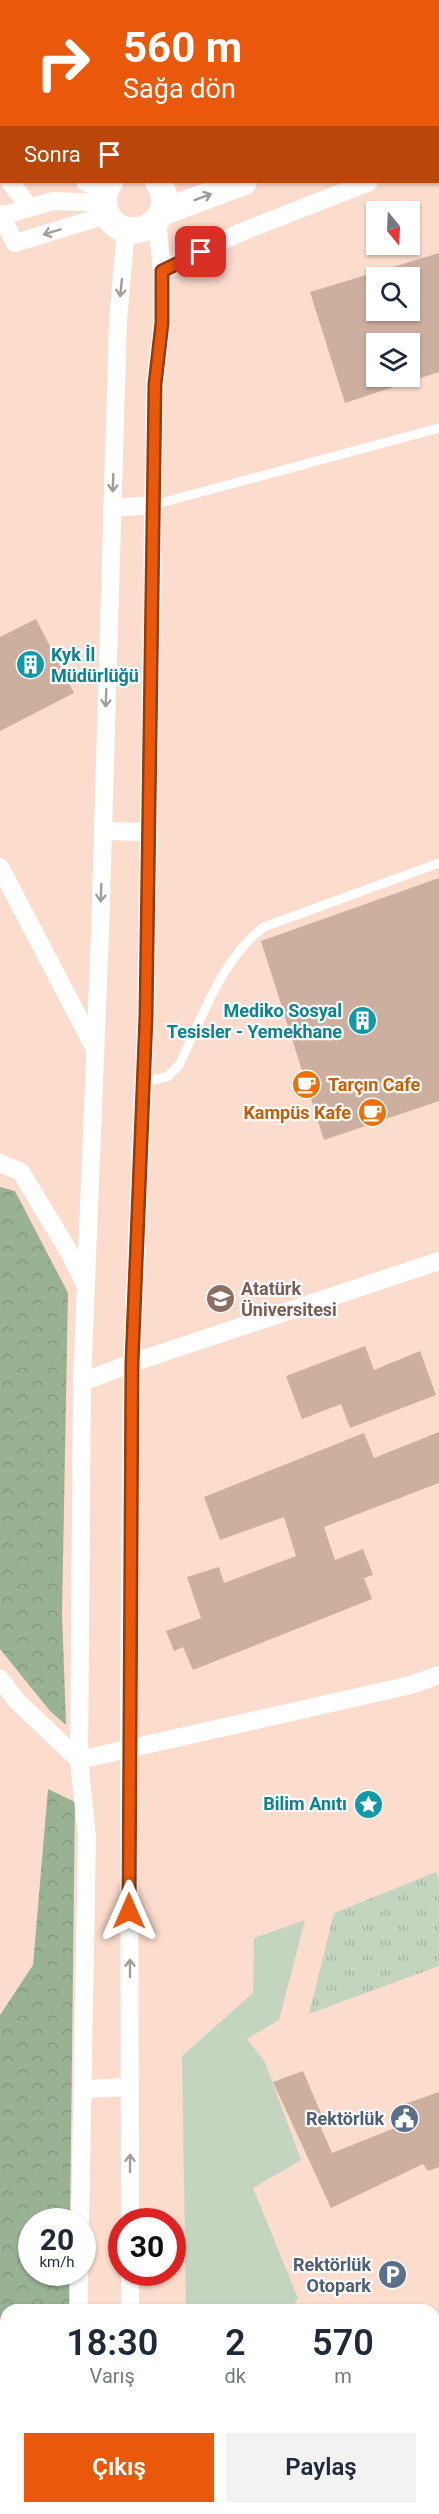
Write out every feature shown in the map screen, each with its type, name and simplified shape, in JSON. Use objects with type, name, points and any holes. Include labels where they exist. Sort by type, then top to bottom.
[{"type":"main road","points":[[158,183],[164,197],[159,217]]},
{"type":"main road","points":[[106,200],[143,229],[159,217],[242,183]]},
{"type":"street","points":[[11,183],[29,207]]},
{"type":"street","points":[[162,271],[239,233],[366,183]]},
{"type":"street","points":[[106,200],[15,243],[0,215],[53,201],[106,200]]},
{"type":"street","points":[[80,2208],[87,1836],[79,1760],[82,1382],[103,831],[118,320],[106,200]]},
{"type":"street","points":[[130,2208],[129,1751],[132,1363],[144,1082],[155,384],[162,323],[159,217]]},
{"type":"street","points":[[112,508],[153,505]]},
{"type":"street","points":[[103,831],[149,832]]},
{"type":"street","points":[[0,867],[5,889],[95,1048]]},
{"type":"street","points":[[0,1163],[21,1172],[68,1250],[87,1287]]},
{"type":"street","points":[[82,1382],[132,1363],[439,1261]]},
{"type":"street","points":[[79,1760],[129,1751],[411,1685],[439,1675]]},
{"type":"street","points":[[0,1679],[16,1700],[79,1760]]},
{"type":"street","points":[[82,2089],[130,2087]]},
{"type":"street","points":[[79,2286],[79,2304]]},
{"type":"street","points":[[130,2286],[130,2304]]},
{"type":"lane","points":[[153,505],[439,428]]},
{"type":"lane","points":[[144,1082],[167,1077],[179,1065],[232,957],[264,927],[439,863]]},
{"type":"shaded area","name":"Atatürk Üniversitesi","points":[[0,183],[439,183],[439,2304],[0,2304]]},
{"type":"green space","points":[[0,1187],[15,1191],[68,1293],[62,1613],[66,1725],[50,1711],[0,1649]]},
{"type":"green space","points":[[48,1789],[75,1802],[70,2208],[18,2208],[18,2286],[69,2286],[69,2304],[0,2304],[0,2015],[33,1965]]},
{"type":"green space","points":[[436,1872],[439,1879],[439,1966],[309,2014],[334,1913]]},
{"type":"green space","points":[[305,1920],[279,2020],[247,2039],[265,2062],[301,2160],[253,2188],[298,2298],[294,2304],[186,2304],[182,2056],[253,1993],[254,1938]]},
{"type":"building","points":[[439,253],[439,372],[420,378],[420,333],[366,333],[366,387],[394,387],[345,403],[310,292],[366,275],[366,321],[420,321],[420,267],[393,267]]},
{"type":"building","name":"Kyk İl Müdürlüğü","points":[[36,619],[74,693],[0,731],[0,637]]},
{"type":"building","name":"Mediko Sosyal Tesisler - Yemekhane","points":[[439,878],[439,1101],[324,1140],[261,941]]},
{"type":"building","points":[[365,1346],[374,1370],[420,1351],[436,1395],[350,1428],[341,1404],[302,1419],[286,1376]]},
{"type":"building","points":[[439,1432],[439,1483],[324,1527],[335,1560],[363,1549],[373,1575],[364,1578],[372,1599],[193,1670],[183,1647],[174,1651],[166,1631],[201,1618],[187,1577],[219,1567],[224,1583],[296,1556],[284,1517],[220,1540],[204,1497],[364,1433],[374,1458]]},
{"type":"building","name":"Rektörlük","points":[[303,2071],[326,2125],[321,2128],[332,2153],[405,2124],[399,2106],[439,2092],[439,2167],[428,2171],[423,2164],[331,2208],[273,2082]]},
{"type":"place","name":"Kyk İl Müdürlüğü","points":[[30,665]]},
{"type":"place","name":"Mediko Sosyal Tesisler - Yemekhane","points":[[363,1021]]},
{"type":"place","name":"Tarçın Cafe","points":[[307,1085]]},
{"type":"place","name":"Kampüs Kafe","points":[[372,1113]]},
{"type":"place","name":"Atatürk Üniversitesi","points":[[220,1299]]},
{"type":"place","name":"Bilim Anıtı","points":[[368,1804]]},
{"type":"place","name":"Rektörlük","points":[[405,2119]]},
{"type":"place","name":"Rektörlük Otopark","points":[[392,2275]]},
{"type":"route","points":[[129,1911],[132,1363],[146,1016],[155,384],[162,323],[162,271],[201,252]]}]
